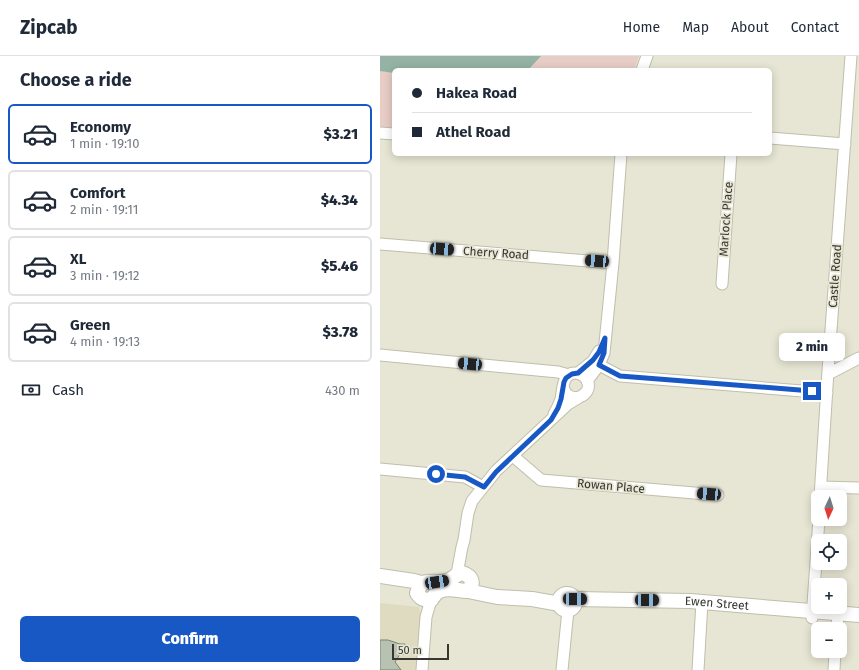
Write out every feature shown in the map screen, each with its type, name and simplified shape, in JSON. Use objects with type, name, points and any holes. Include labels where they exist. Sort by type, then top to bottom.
[{"type":"main road","points":[[380,576],[414,581],[422,594]]},
{"type":"main road","points":[[422,594],[427,582],[447,581],[454,577],[466,580]]},
{"type":"main road","name":"Ewen Street","points":[[422,594],[437,592],[445,589],[462,591],[466,580],[483,588],[535,594],[568,603],[702,605],[812,615],[837,620],[859,621]]},
{"type":"main road","points":[[380,583],[387,583],[422,594]]},
{"type":"main road","name":"Ewen Street","points":[[837,620],[859,614]]},
{"type":"street","points":[[643,68],[647,56]]},
{"type":"street","name":"Castle Road","points":[[821,490],[828,371],[851,56]]},
{"type":"street","points":[[380,133],[392,134]]},
{"type":"street","points":[[772,138],[845,144]]},
{"type":"street","points":[[587,381],[599,365],[604,353],[613,263],[621,156]]},
{"type":"street","name":"Marlock Place","points":[[722,284],[731,156]]},
{"type":"street","name":"Cherry Road","points":[[380,244],[613,263]]},
{"type":"street","points":[[551,420],[558,408],[568,379],[593,360],[599,352],[605,338]]},
{"type":"street","points":[[380,355],[546,371],[558,378],[568,379],[584,376],[587,381],[587,391],[584,395],[568,404],[496,472],[472,502],[468,513],[462,547],[466,580]]},
{"type":"street","points":[[828,371],[832,372],[859,358]]},
{"type":"street","points":[[599,365],[620,376],[827,393]]},
{"type":"street","points":[[568,379],[564,391],[573,398],[578,398]]},
{"type":"street","name":"Rowan Place","points":[[513,456],[541,480],[718,495]]},
{"type":"street","points":[[380,469],[465,477],[484,487]]},
{"type":"street","points":[[840,490],[859,488]]},
{"type":"street","points":[[812,615],[818,526]]},
{"type":"street","points":[[422,594],[426,617],[422,670]]},
{"type":"street","points":[[562,670],[568,603]]},
{"type":"street","points":[[698,670],[702,605]]},
{"type":"street","points":[[834,670],[835,658]]},
{"type":"shaded area","points":[[380,56],[639,56],[635,68],[392,68],[392,129],[380,128]]},
{"type":"shaded area","points":[[380,56],[541,56],[530,68],[392,68],[392,73],[380,71]]},
{"type":"shaded area","points":[[380,603],[419,607],[421,616],[418,670],[380,670]]},
{"type":"building","points":[[380,640],[388,640],[405,644],[404,654],[400,654],[395,662],[401,670],[380,670]]},
{"type":"route","points":[[436,474],[465,477],[484,487],[496,472],[551,420],[558,408],[566,378],[569,375],[578,373],[593,360],[599,352],[605,338],[604,353],[599,365],[620,376],[812,391]]}]
